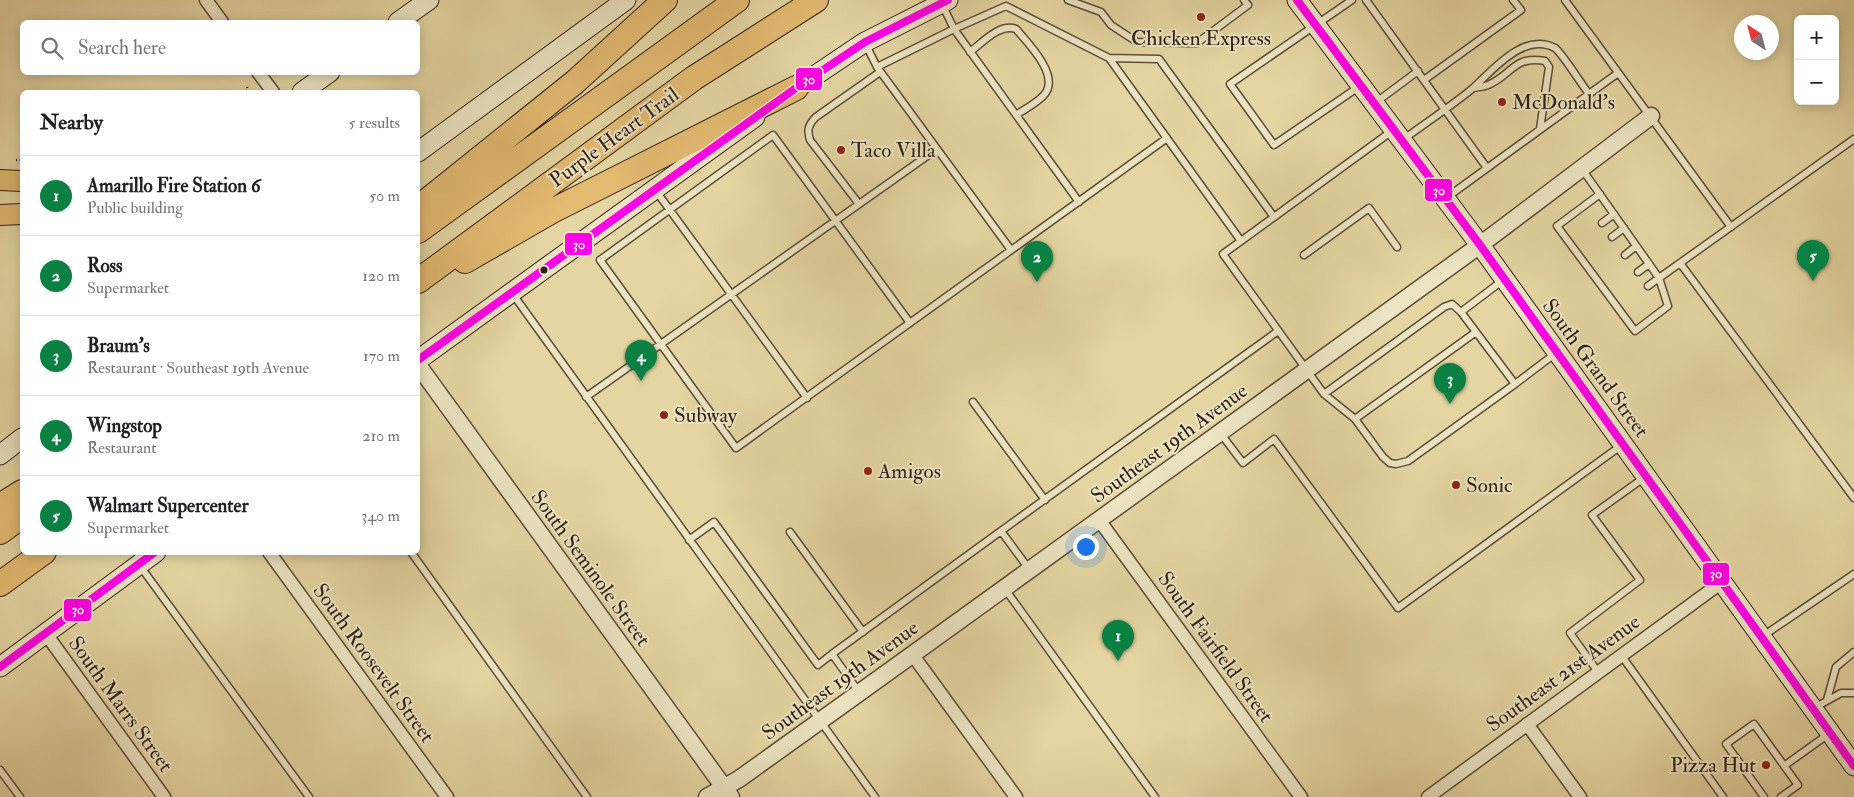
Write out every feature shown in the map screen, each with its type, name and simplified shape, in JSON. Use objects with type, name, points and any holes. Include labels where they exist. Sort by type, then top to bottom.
[{"type":"highway","points":[[420,206],[575,82],[665,0]]},
{"type":"highway","name":"Purple Heart Trail","points":[[420,230],[737,0]]},
{"type":"highway","name":"Purple Heart Trail","points":[[420,280],[694,78],[816,0]]},
{"type":"highway","points":[[420,285],[496,245],[552,210],[796,88]]},
{"type":"highway","points":[[0,506],[20,493]]},
{"type":"highway","points":[[0,532],[20,517]]},
{"type":"highway","points":[[0,590],[9,578],[40,555]]},
{"type":"main road","points":[[401,20],[429,0]]},
{"type":"main road","points":[[420,151],[626,0]]},
{"type":"main road","name":"South Grand Street","points":[[1297,0],[1505,279],[1762,637],[1820,704],[1830,733],[1851,757]]},
{"type":"main road","points":[[420,359],[796,88],[865,42],[945,2]]},
{"type":"main road","points":[[305,90],[326,75]]},
{"type":"main road","points":[[0,180],[20,181]]},
{"type":"main road","points":[[0,214],[20,214]]},
{"type":"main road","points":[[0,455],[20,440]]},
{"type":"main road","points":[[0,667],[152,555]]},
{"type":"street","points":[[206,0],[221,20]]},
{"type":"street","points":[[260,75],[272,90]]},
{"type":"street","name":"Southeast 19th Avenue","points":[[707,797],[728,792],[820,721],[912,654],[1480,245],[1651,116]]},
{"type":"street","name":"South Seminole Street","points":[[420,368],[728,792]]},
{"type":"street","name":"South Fairfield Street","points":[[1099,520],[1301,797]]},
{"type":"street","name":"South Roosevelt Street","points":[[271,555],[447,797]]},
{"type":"street","name":"Southeast 21st Avenue","points":[[1435,795],[1527,724],[1722,582]]},
{"type":"street","name":"South Marrs Street","points":[[46,634],[164,797]]},
{"type":"street","points":[[912,654],[1016,797]]},
{"type":"street","points":[[1527,724],[1580,797]]},
{"type":"lane","points":[[1068,0],[1101,12],[1111,25],[1137,42],[1190,44],[1197,42],[1248,5],[1244,0]]},
{"type":"lane","points":[[1352,0],[1315,23],[1230,84],[1274,145],[1361,85]]},
{"type":"lane","points":[[1366,0],[1487,168]]},
{"type":"lane","points":[[1424,80],[1520,10],[1513,0]]},
{"type":"lane","points":[[1565,0],[1731,227]]},
{"type":"lane","points":[[945,2],[954,29],[1079,202]]},
{"type":"lane","points":[[859,204],[810,140],[808,129],[810,123],[879,70],[954,29],[1006,6],[1109,58],[1159,59],[1274,217]]},
{"type":"lane","points":[[970,52],[999,30],[1011,27],[1016,29],[1046,68],[1050,83],[1048,90],[1016,115]]},
{"type":"lane","points":[[865,42],[879,70],[1011,250]]},
{"type":"lane","points":[[1558,352],[1408,461],[1396,464],[1383,457],[1355,419],[1324,394],[1223,254],[1274,217],[1398,135],[1444,109],[1472,88],[1488,71],[1518,50],[1539,43],[1556,49],[1589,94]]},
{"type":"lane","points":[[1109,58],[1241,241]]},
{"type":"lane","points":[[1472,88],[1489,85],[1515,65],[1530,58],[1545,61],[1549,67],[1540,129]]},
{"type":"lane","points":[[1374,103],[1418,71]]},
{"type":"lane","points":[[1445,198],[1618,73]]},
{"type":"lane","points":[[910,323],[773,135],[600,260],[736,448],[807,398],[1167,138]]},
{"type":"lane","points":[[1648,286],[1854,139]]},
{"type":"lane","points":[[586,397],[937,149]]},
{"type":"lane","points":[[1581,168],[1600,194],[1659,278],[1668,306],[1635,331],[1611,292],[1574,243],[1557,226],[1600,194]]},
{"type":"lane","points":[[656,190],[807,398]]},
{"type":"lane","points":[[1304,255],[1369,208],[1397,247]]},
{"type":"lane","points":[[1602,223],[1614,214]]},
{"type":"lane","points":[[1612,237],[1624,228]]},
{"type":"lane","points":[[1625,254],[1636,246]]},
{"type":"lane","points":[[1680,263],[1854,498]]},
{"type":"lane","points":[[1638,272],[1649,264]]},
{"type":"lane","points":[[1461,312],[1505,279]]},
{"type":"lane","points":[[512,293],[875,797]]},
{"type":"lane","points":[[1324,394],[1444,307],[1452,304],[1461,312],[1515,384]]},
{"type":"lane","points":[[689,540],[714,522],[818,665],[1278,330]]},
{"type":"lane","points":[[1355,419],[1476,332]]},
{"type":"lane","points":[[973,402],[1045,500]]},
{"type":"lane","points":[[1220,432],[1243,463],[1274,439],[1398,608],[1623,444]]},
{"type":"lane","points":[[1598,672],[1570,633],[1640,580],[1592,515],[1646,476]]},
{"type":"lane","points":[[1002,531],[1030,570]]},
{"type":"lane","points":[[790,532],[863,632]]},
{"type":"lane","points":[[413,555],[587,797]]},
{"type":"lane","points":[[139,564],[309,797]]},
{"type":"lane","points":[[1762,637],[1854,574]]},
{"type":"lane","points":[[1004,588],[1155,797]]},
{"type":"lane","points":[[1820,704],[1836,668],[1854,652]]},
{"type":"lane","points":[[832,654],[860,693]]},
{"type":"lane","points":[[1621,655],[1723,797]]},
{"type":"lane","points":[[1844,660],[1854,662]]},
{"type":"lane","points":[[1820,704],[1841,693],[1854,693]]},
{"type":"lane","points":[[1764,797],[1726,744],[1754,724],[1798,785],[1781,797]]},
{"type":"lane","points":[[1784,766],[1830,733]]},
{"type":"lane","points":[[0,770],[20,797]]},
{"type":"transit line","name":"30","points":[[420,359],[796,88],[865,42],[948,0]]},
{"type":"transit line","name":"30","points":[[1297,0],[1480,245],[1854,766]]},
{"type":"transit line","name":"30","points":[[0,667],[151,555]]},
{"type":"place","name":"Chicken Express","points":[[1201,17]]},
{"type":"place","name":"McDonald's","points":[[1502,102]]},
{"type":"place","name":"Taco Villa","points":[[841,150]]},
{"type":"place","name":"Walmart Supercenter","points":[[1813,281]]},
{"type":"place","name":"Ross","points":[[1037,282]]},
{"type":"place","name":"Wingstop","points":[[641,381]]},
{"type":"place","name":"Braum's","points":[[1450,404]]},
{"type":"place","name":"Subway","points":[[664,415]]},
{"type":"place","name":"Amigos","points":[[868,471]]},
{"type":"place","name":"Sonic","points":[[1456,485]]},
{"type":"place","name":"Amarillo Fire Station 6","points":[[1118,661]]},
{"type":"place","name":"Pizza Hut","points":[[1766,765]]}]
